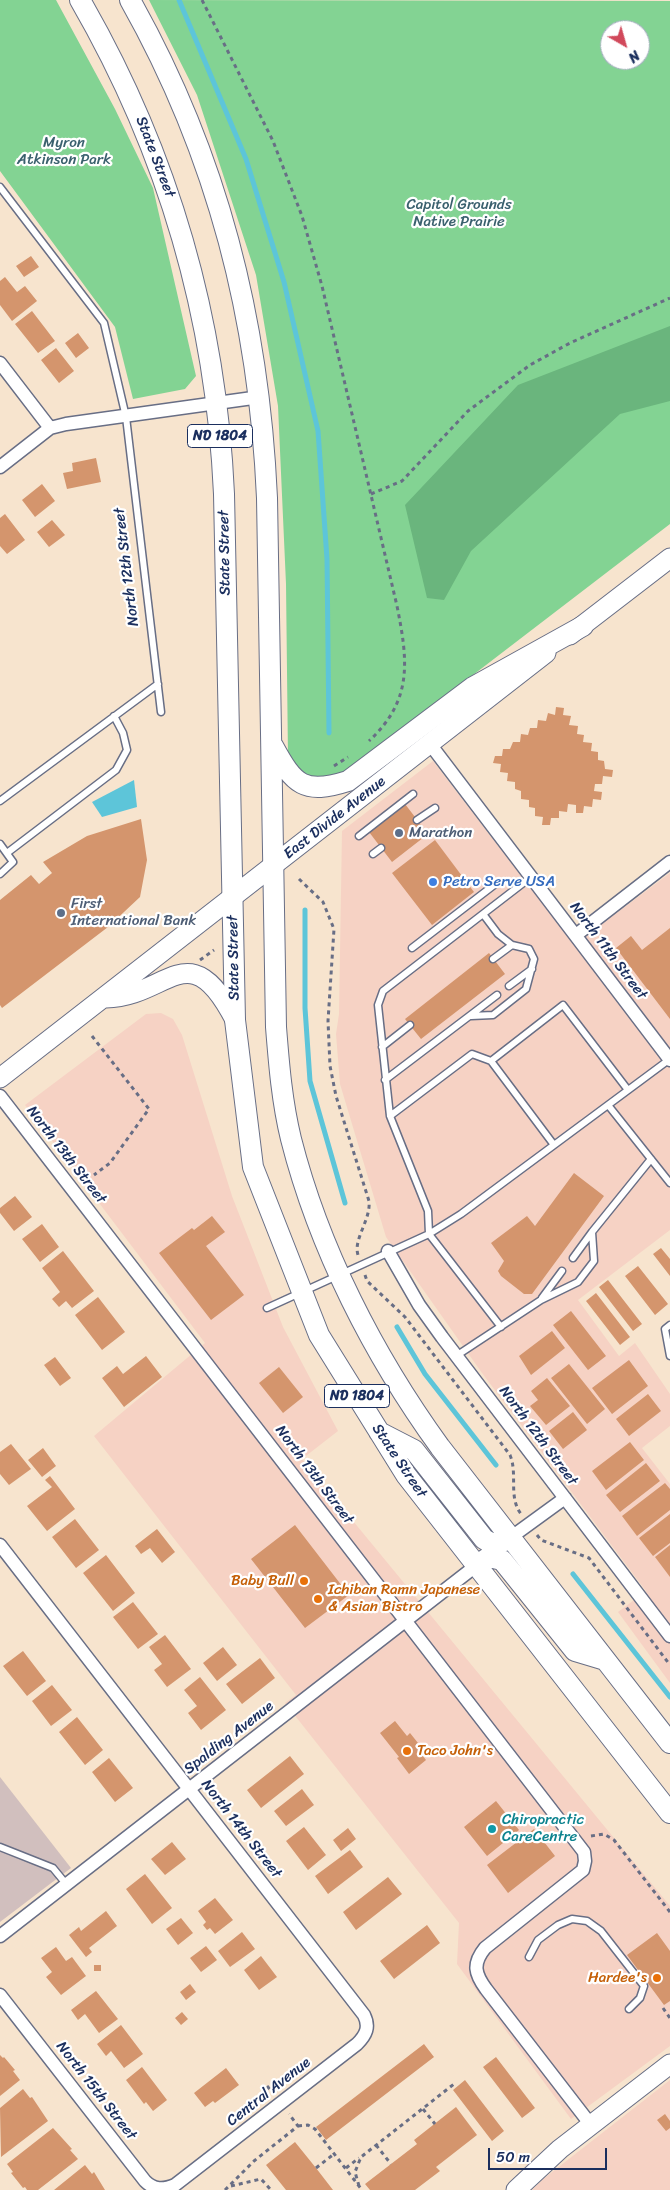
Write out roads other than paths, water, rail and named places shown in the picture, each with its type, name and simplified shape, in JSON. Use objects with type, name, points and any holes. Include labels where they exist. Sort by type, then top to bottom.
[{"type":"main road","name":"State Street","points":[[80,0],[115,64],[140,118],[171,198],[198,294],[217,403],[224,494],[235,1020],[253,1167],[300,1291],[319,1335],[406,1475],[667,1808]]},
{"type":"main road","name":"ND 1804","points":[[130,0],[181,103],[212,185],[243,292],[260,397],[267,498],[276,1027],[282,1091],[291,1139],[306,1190],[340,1275],[364,1326],[390,1374],[440,1447],[670,1743]]},
{"type":"main road","points":[[272,744],[291,776],[302,784],[328,787],[348,781],[473,687],[583,626]]},
{"type":"main road","points":[[379,1432],[414,1450],[484,1538],[491,1544],[501,1543],[510,1538]]},
{"type":"main road","points":[[477,1565],[489,1557],[502,1560],[575,1651],[605,1660]]},
{"type":"street","points":[[0,363],[50,428]]},
{"type":"street","points":[[0,467],[50,428],[66,424],[260,397]]},
{"type":"street","name":"East Divide Avenue","points":[[0,1078],[670,558]]},
{"type":"street","name":"North 11th Street","points":[[430,744],[670,1059]]},
{"type":"street","points":[[576,935],[670,862]]},
{"type":"street","points":[[105,998],[127,996],[176,975],[191,975],[204,979],[217,989],[235,1020]]},
{"type":"street","name":"North 13th Street","points":[[0,1096],[584,1852],[583,1870],[485,1948],[476,1962],[475,1970],[478,1978],[591,2125]]},
{"type":"street","name":"North 12th Street","points":[[388,1251],[419,1305],[456,1356],[670,1636]]},
{"type":"street","points":[[510,1538],[565,1498]]},
{"type":"street","name":"North 14th Street","points":[[0,1545],[364,2015]]},
{"type":"street","name":"Spalding Avenue","points":[[0,1936],[477,1565]]},
{"type":"street","name":"North 15th Street","points":[[0,1995],[145,2181],[150,2186],[162,2190],[175,2185]]},
{"type":"street","name":"Central Avenue","points":[[175,2185],[363,2038],[367,2031],[368,2022],[364,2015]]},
{"type":"street","points":[[516,2190],[544,2163],[670,2064]]},
{"type":"lane","name":"North 12th Street","points":[[0,187],[104,324],[126,417],[161,712]]},
{"type":"lane","points":[[0,801],[158,684]]},
{"type":"lane","points":[[7,853],[116,770],[127,750],[123,733],[114,716]]},
{"type":"lane","points":[[359,836],[413,794]]},
{"type":"lane","points":[[418,820],[434,808]]},
{"type":"lane","points":[[0,844],[13,862],[0,874]]},
{"type":"lane","points":[[374,854],[381,848]]},
{"type":"lane","points":[[501,1327],[429,1234],[428,1212],[390,1116],[378,1005],[383,991],[531,878]]},
{"type":"lane","points":[[412,948],[498,882]]},
{"type":"lane","points":[[471,1016],[493,1015],[526,990],[533,968],[534,959],[529,949],[512,945],[498,934],[483,914]]},
{"type":"lane","points":[[493,959],[512,945]]},
{"type":"lane","points":[[509,986],[533,968]]},
{"type":"lane","points":[[385,1080],[497,995]]},
{"type":"lane","points":[[491,1061],[563,1005],[628,1090]]},
{"type":"lane","points":[[382,1047],[410,1025]]},
{"type":"lane","points":[[390,1116],[472,1054],[491,1061],[554,1145]]},
{"type":"lane","points":[[267,1308],[300,1291],[340,1275],[388,1251],[429,1234],[461,1214],[670,1059]]},
{"type":"lane","points":[[608,1105],[670,1183]]},
{"type":"lane","points":[[573,1258],[651,1159]]},
{"type":"lane","points":[[456,1356],[541,1300],[578,1282],[594,1260],[592,1232]]},
{"type":"lane","points":[[541,1300],[562,1271]]},
{"type":"lane","points":[[670,1325],[665,1329],[670,1356]]},
{"type":"lane","points":[[0,1847],[53,1868],[67,1885]]},
{"type":"lane","points":[[529,1957],[538,1940],[565,1922],[579,1919],[595,1925],[644,1986],[640,1998],[629,2009]]},
{"type":"water","points":[[134,780],[137,807],[102,817],[92,802]]},
{"type":"waterway","points":[[179,0],[246,159],[284,282],[318,431],[327,559],[329,733]]},
{"type":"waterway","points":[[305,910],[305,1008],[310,1081],[345,1203]]},
{"type":"waterway","points":[[397,1327],[425,1374],[496,1465]]},
{"type":"waterway","points":[[573,1574],[670,1697]]},
{"type":"place","name":"Marathon","points":[[399,833]]},
{"type":"place","name":"Petro Serve USA","points":[[433,882]]},
{"type":"place","name":"First International Bank","points":[[61,913]]},
{"type":"place","name":"Baby Bull","points":[[304,1581]]},
{"type":"place","name":"Ichiban Ramn Japanese & Asian Bistro","points":[[318,1599]]},
{"type":"place","name":"Taco John's","points":[[407,1751]]},
{"type":"place","name":"Chiropractic CareCentre","points":[[492,1829]]},
{"type":"place","name":"Hardee's","points":[[657,1978]]},
{"type":"park label","name":"Myron Atkinson Park","points":[[64,152]]},
{"type":"park label","name":"Capitol Grounds Native Prairie","points":[[459,214]]}]
